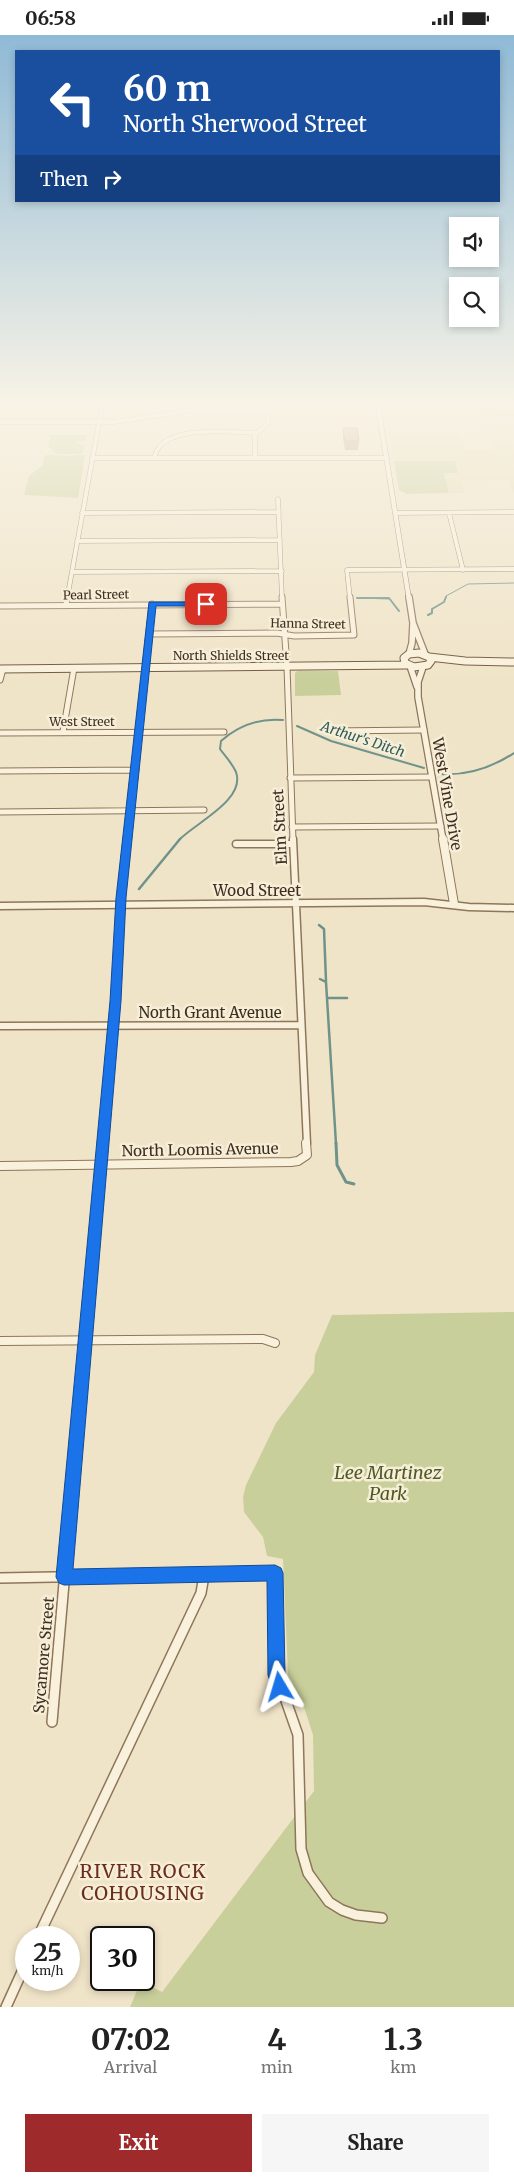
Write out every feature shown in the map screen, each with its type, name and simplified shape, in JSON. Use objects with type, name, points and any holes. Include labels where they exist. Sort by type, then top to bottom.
[{"type":"main road","name":"North Shields Street","points":[[372,664],[408,655],[427,656]]},
{"type":"main road","points":[[408,655],[404,660],[409,665]]},
{"type":"main road","points":[[427,656],[465,661]]},
{"type":"main road","points":[[425,666],[431,661],[427,656]]},
{"type":"main road","points":[[425,666],[465,661],[514,661]]},
{"type":"main road","name":"North Shields Street","points":[[1,669],[287,667],[372,664],[425,666]]},
{"type":"street","points":[[66,605],[85,498]]},
{"type":"street","points":[[394,498],[413,623],[413,648],[408,655]]},
{"type":"street","name":"Elm Street","points":[[278,499],[282,604],[287,667],[292,827],[307,1155]]},
{"type":"street","points":[[82,513],[279,512]]},
{"type":"street","points":[[397,513],[514,513]]},
{"type":"street","points":[[449,513],[463,570]]},
{"type":"street","points":[[77,541],[280,540]]},
{"type":"street","name":"Hanna Street","points":[[150,634],[354,635],[347,571],[514,569]]},
{"type":"street","points":[[72,572],[282,571]]},
{"type":"street","name":"Sycamore Street","points":[[52,1722],[102,1165],[121,905],[152,604]]},
{"type":"street","name":"Pearl Street","points":[[0,606],[282,604]]},
{"type":"street","points":[[413,623],[427,656]]},
{"type":"street","name":"West Vine Drive","points":[[409,665],[417,687],[454,904]]},
{"type":"street","name":"West Vine Drive","points":[[417,687],[425,666]]},
{"type":"street","points":[[63,732],[74,668]]},
{"type":"street","points":[[0,680],[1,669]]},
{"type":"street","points":[[330,731],[424,730]]},
{"type":"street","name":"West Street","points":[[0,733],[224,732]]},
{"type":"street","points":[[0,771],[136,770]]},
{"type":"street","points":[[290,778],[432,777]]},
{"type":"street","points":[[0,812],[204,810]]},
{"type":"street","points":[[292,827],[441,825]]},
{"type":"street","points":[[236,844],[293,844]]},
{"type":"street","name":"Wood Street","points":[[0,906],[424,902],[469,907],[514,908]]},
{"type":"street","name":"North Grant Avenue","points":[[0,1026],[301,1025]]},
{"type":"street","name":"North Loomis Avenue","points":[[0,1166],[291,1162],[298,1161],[307,1155]]},
{"type":"street","points":[[0,1341],[263,1339],[275,1343]]},
{"type":"street","points":[[0,1578],[275,1573],[276,1675],[298,1735],[301,1849],[308,1873],[323,1895],[335,1906],[356,1915],[382,1918]]},
{"type":"street","points":[[43,1926],[201,1593],[204,1575]]},
{"type":"street","points":[[6,2007],[15,1987]]},
{"type":"green space","points":[[297,671],[338,671],[341,695],[295,696],[295,673]]},
{"type":"green space","name":"Lee Martinez Park","points":[[514,1312],[514,2007],[130,2007],[137,1991],[155,1991],[155,1988],[162,1992],[314,1791],[313,1735],[304,1707],[288,1674],[283,1559],[267,1556],[263,1537],[244,1512],[243,1497],[246,1485],[276,1423],[314,1372],[315,1355],[332,1315]]},
{"type":"waterway","points":[[445,599],[446,596],[468,584],[514,583]]},
{"type":"waterway","points":[[428,615],[432,613],[432,609],[444,602],[446,597]]},
{"type":"waterway","points":[[389,599],[357,598],[389,598],[399,611]]},
{"type":"waterway","name":"Arthur's Ditch","points":[[180,839],[217,810],[234,792],[237,782],[236,772],[220,749],[221,741],[228,735],[250,724],[266,720],[283,720]]},
{"type":"waterway","name":"Arthur's Ditch","points":[[297,726],[331,741],[424,768]]},
{"type":"waterway","name":"Arthur's Ditch","points":[[440,774],[460,774],[479,770],[497,763],[514,753]]},
{"type":"waterway","name":"Arthur's Ditch","points":[[139,889],[180,839]]},
{"type":"waterway","points":[[319,925],[324,929],[326,981]]},
{"type":"waterway","points":[[320,979],[326,982],[336,1144]]},
{"type":"waterway","points":[[327,998],[347,998]]},
{"type":"waterway","points":[[336,1143],[337,1165],[346,1182],[354,1184]]},
{"type":"district","name":"RIVER ROCK COHOUSING","points":[[143,1882]]},
{"type":"route","points":[[206,604],[152,604],[121,898],[116,1001],[64,1577],[275,1573],[276,1675],[280,1687]]}]
